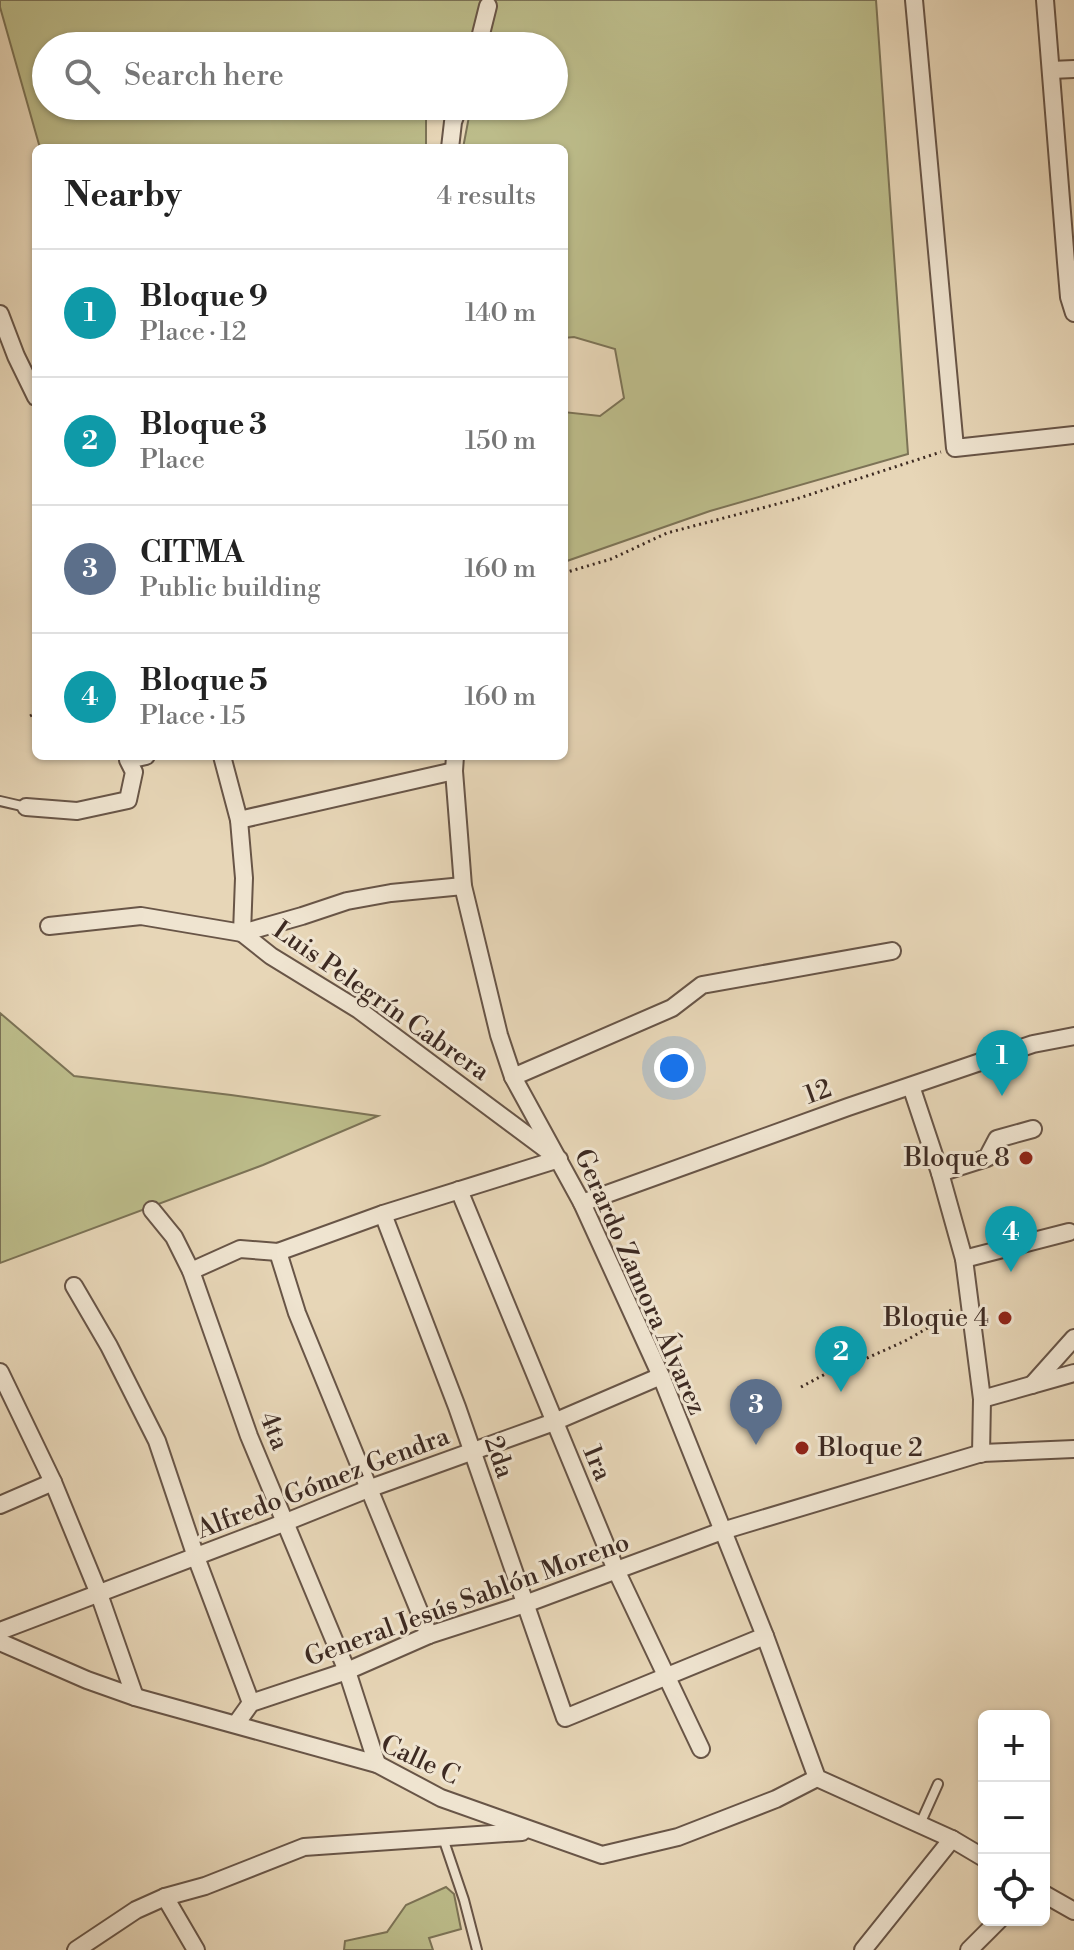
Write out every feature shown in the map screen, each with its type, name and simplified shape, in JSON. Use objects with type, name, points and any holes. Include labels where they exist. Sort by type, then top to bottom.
[{"type":"street","points":[[914,0],[955,448],[1074,435]]},
{"type":"street","points":[[1045,0],[1072,301]]},
{"type":"street","points":[[482,32],[488,6]]},
{"type":"street","points":[[1051,70],[1074,69]]},
{"type":"street","points":[[450,144],[454,120]]},
{"type":"street","points":[[0,314],[32,389]]},
{"type":"street","points":[[26,807],[77,811],[128,800],[134,772],[128,760]]},
{"type":"street","name":"Luis Pelegrín Cabrera","points":[[223,760],[239,820],[244,878],[242,933],[271,956],[359,1010],[559,1159]]},
{"type":"street","points":[[239,820],[455,764]]},
{"type":"street","name":"Gerardo Zamora Álvarez","points":[[455,764],[463,886],[499,1035],[513,1077],[582,1203],[661,1376],[765,1636],[817,1778]]},
{"type":"street","points":[[49,926],[141,916],[242,933],[347,901],[463,886]]},
{"type":"street","points":[[513,1077],[672,1008],[702,985],[892,951]]},
{"type":"street","name":"12","points":[[582,1203],[1033,1044],[1074,1036]]},
{"type":"street","points":[[911,1086],[964,1259],[982,1399],[981,1454]]},
{"type":"street","points":[[940,1173],[987,1158],[997,1139],[1033,1129]]},
{"type":"street","points":[[191,1271],[240,1249],[278,1252],[383,1214],[559,1159]]},
{"type":"street","name":"1ra","points":[[459,1190],[616,1570],[701,1749]]},
{"type":"street","name":"4ta","points":[[152,1210],[174,1237],[191,1271],[249,1436],[347,1671],[377,1764]]},
{"type":"street","name":"2da","points":[[383,1214],[457,1407],[565,1718],[666,1675]]},
{"type":"street","points":[[964,1259],[1069,1232]]},
{"type":"street","points":[[278,1252],[297,1313],[429,1635]]},
{"type":"street","points":[[74,1286],[109,1346],[157,1441],[196,1557],[251,1703],[236,1724]]},
{"type":"street","points":[[1031,1386],[1074,1338]]},
{"type":"street","points":[[0,1372],[53,1482],[99,1594],[135,1697]]},
{"type":"street","points":[[982,1399],[1074,1373]]},
{"type":"street","name":"Alfredo Gómez Gendra","points":[[0,1631],[368,1489],[554,1422],[661,1376]]},
{"type":"street","name":"General Jesús Sablón Moreno","points":[[251,1703],[347,1671],[429,1635],[525,1604],[722,1531],[981,1454],[1074,1449]]},
{"type":"street","points":[[0,1505],[53,1482]]},
{"type":"street","points":[[666,1675],[765,1636]]},
{"type":"street","name":"Calle C","points":[[0,1642],[135,1697],[377,1764],[441,1798],[602,1855],[678,1837],[776,1799],[817,1778]]},
{"type":"street","points":[[817,1778],[952,1839],[978,1854]]},
{"type":"street","points":[[76,1950],[136,1910],[304,1847],[531,1831]]},
{"type":"street","points":[[863,1950],[952,1839]]},
{"type":"street","points":[[165,1897],[196,1950]]},
{"type":"street","points":[[1050,1897],[1074,1911]]},
{"type":"street","points":[[969,1950],[993,1926]]},
{"type":"lane","points":[[0,801],[26,807]]},
{"type":"lane","points":[[920,1825],[938,1784]]},
{"type":"lane","points":[[443,1837],[477,1950]]},
{"type":"path","points":[[568,572],[611,559],[667,533],[796,499],[955,448]]},
{"type":"path","points":[[801,1387],[831,1371],[905,1341],[940,1321],[969,1293]]},
{"type":"green space","points":[[0,0],[876,0],[908,454],[710,511],[568,561],[568,412],[600,416],[624,398],[615,349],[568,338],[568,144],[464,144],[468,120],[568,120],[568,32],[32,32],[32,120]]},
{"type":"green space","points":[[32,120],[426,120],[426,144],[39,144]]},
{"type":"green space","points":[[0,1013],[74,1076],[378,1116],[263,1165],[0,1263]]},
{"type":"green space","points":[[446,1887],[454,1894],[461,1929],[429,1938],[433,1950],[344,1950],[345,1941],[387,1932],[406,1905]]},
{"type":"place","name":"Bloque 9","points":[[1002,1096]]},
{"type":"place","name":"Bloque 8","points":[[1026,1158]]},
{"type":"place","name":"Bloque 5","points":[[1011,1272]]},
{"type":"place","name":"Bloque 4","points":[[1005,1318]]},
{"type":"place","name":"Bloque 3","points":[[841,1392]]},
{"type":"place","name":"CITMA","points":[[756,1445]]},
{"type":"place","name":"Bloque 2","points":[[802,1448]]}]
